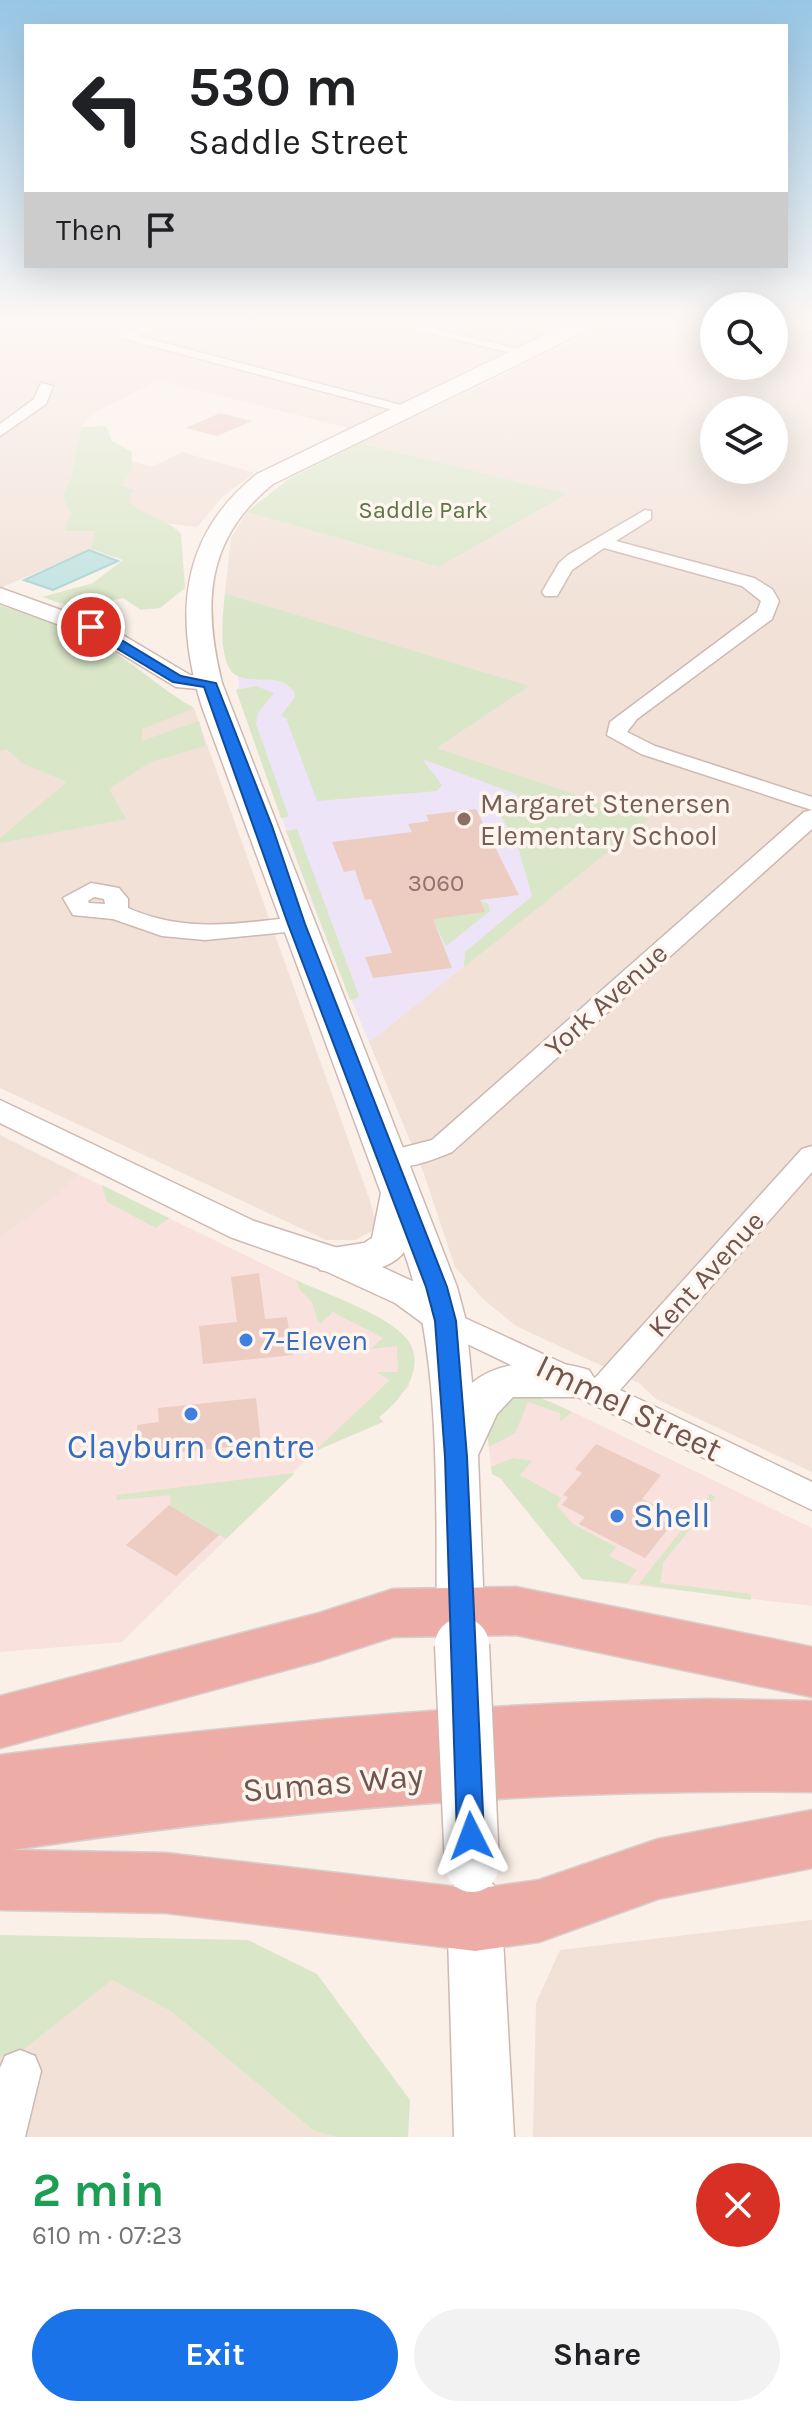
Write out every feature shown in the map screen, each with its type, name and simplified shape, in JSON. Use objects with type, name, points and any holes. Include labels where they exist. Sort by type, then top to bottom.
[{"type":"highway","points":[[0,1722],[319,1637],[393,1613],[461,1629],[516,1611],[812,1672]]},
{"type":"highway","name":"Sumas Way","points":[[0,1783],[274,1749],[485,1732],[637,1727],[812,1728]]},
{"type":"highway","name":"Sumas Way","points":[[0,1823],[130,1803],[475,1771],[635,1765],[812,1765]]},
{"type":"highway","points":[[0,1880],[474,1892],[539,1911],[658,1869],[812,1839]]},
{"type":"main road","points":[[379,423],[283,469],[247,491],[226,512],[212,534],[204,582],[200,639],[210,683],[264,826],[296,924],[437,1287],[445,1321],[456,1457],[484,2137]]},
{"type":"main road","points":[[334,1260],[375,1255],[388,1247],[396,1235],[394,1175]]},
{"type":"main road","points":[[456,1457],[478,1404],[492,1386],[519,1378],[587,1387]]},
{"type":"street","points":[[551,592],[565,567],[645,515]]},
{"type":"street","points":[[601,542],[748,582],[766,593],[770,601],[765,615],[630,715],[617,726],[617,735],[648,750],[812,804]]},
{"type":"street","points":[[0,595],[103,633],[185,682],[210,683]]},
{"type":"street","name":"York Avenue","points":[[394,1175],[420,1155],[442,1146],[812,817]]},
{"type":"street","points":[[117,912],[149,927],[198,935],[296,924]]},
{"type":"street","name":"Immel Street","points":[[0,1110],[242,1229],[262,1233],[334,1260],[408,1294],[445,1321]]},
{"type":"street","name":"Kent Avenue","points":[[587,1387],[812,1155]]},
{"type":"street","name":"Immel Street","points":[[242,1229],[248,1243],[296,1267],[334,1279],[396,1309],[445,1321],[812,1497]]},
{"type":"street","points":[[3,2137],[20,2071]]},
{"type":"shaded area","points":[[0,423],[85,423],[81,427],[71,479],[62,496],[71,513],[96,531],[91,549],[0,588]]},
{"type":"shaded area","points":[[327,423],[359,423],[348,428]]},
{"type":"shaded area","points":[[403,423],[700,423],[700,484],[788,484],[788,423],[812,423],[812,1472],[656,1399],[639,1383],[516,1326],[483,1299],[455,1267],[424,1174],[369,1042],[648,819],[437,748],[528,686],[225,593],[231,538],[247,512],[439,567],[567,495],[360,443]]},
{"type":"shaded area","points":[[182,452],[255,473],[223,496],[197,527],[115,517],[114,489],[127,460],[151,467]]},
{"type":"shaded area","name":"Margaret Stenersen Elementary School","points":[[225,593],[529,686],[437,748],[649,819],[369,1042],[312,903],[236,690],[239,688],[238,676],[231,672],[222,644]]},
{"type":"shaded area","points":[[166,693],[194,708],[369,1198],[376,1224],[372,1231],[355,1240],[326,1240],[0,1088],[0,751]]},
{"type":"shaded area","points":[[0,1135],[78,1174],[60,1193],[0,1238]]},
{"type":"shaded area","name":"Clayburn Centre","points":[[78,1174],[391,1326],[408,1341],[414,1369],[409,1386],[379,1417],[383,1422],[315,1451],[122,1642],[0,1652],[0,1238],[60,1193]]},
{"type":"shaded area","points":[[504,1401],[550,1401],[812,1528],[812,1606],[582,1579],[500,1478],[492,1474],[486,1425]]},
{"type":"shaded area","points":[[812,1920],[812,2137],[533,2137],[536,2003],[560,1950]]},
{"type":"shaded area","points":[[112,1980],[172,2012],[314,2131],[337,2137],[0,2137],[0,2057],[18,2054]]},
{"type":"green space","points":[[106,426],[112,441],[132,452],[132,470],[120,485],[135,490],[130,494],[130,503],[181,534],[185,588],[160,608],[141,610],[123,598],[75,608],[42,597],[93,583],[123,560],[91,549],[95,531],[65,531],[71,513],[62,496],[71,479],[81,427]]},
{"type":"green space","name":"Saddle Park","points":[[360,443],[568,494],[439,567],[247,512],[287,480]]},
{"type":"green space","points":[[225,593],[529,686],[437,748],[649,819],[464,967],[465,952],[532,896],[518,847],[499,812],[500,806],[519,795],[422,759],[442,785],[437,791],[317,801],[286,718],[281,716],[295,697],[294,691],[275,680],[240,677],[227,664],[223,640]]},
{"type":"green space","points":[[0,605],[101,644],[194,708],[142,729],[142,741],[199,721],[205,746],[150,762],[109,789],[126,819],[0,843],[0,838],[67,782],[22,763],[7,749],[0,751]]},
{"type":"green space","points":[[256,686],[274,693],[258,713],[256,724],[289,817],[281,818],[236,690]]},
{"type":"green space","points":[[297,829],[359,996],[356,999],[350,1000],[286,831]]},
{"type":"green space","points":[[480,900],[488,904],[490,911],[446,946],[432,918],[484,912]]},
{"type":"green space","points":[[102,1185],[169,1218],[156,1228],[107,1202]]},
{"type":"green space","points":[[296,1280],[385,1321],[406,1338],[415,1359],[403,1392],[379,1417],[383,1422],[315,1451],[390,1380],[376,1372],[398,1372],[397,1346],[371,1349],[383,1338],[333,1312],[321,1323],[312,1302],[300,1290]]},
{"type":"green space","points":[[517,1395],[534,1395],[572,1412],[560,1422],[560,1413],[528,1402],[515,1433],[489,1447],[486,1425],[504,1401]]},
{"type":"green space","points":[[513,1458],[532,1461],[520,1475],[561,1498],[557,1506],[573,1524],[616,1547],[609,1556],[637,1570],[627,1583],[582,1579],[500,1478],[492,1474],[491,1467]]},
{"type":"green space","points":[[295,1473],[226,1539],[171,1506],[170,1495],[116,1500],[117,1495]]},
{"type":"green space","points":[[710,1494],[715,1497],[663,1563],[660,1583],[751,1594],[751,1600],[639,1584]]},
{"type":"green space","points":[[0,1935],[248,1940],[317,1974],[410,2100],[408,2137],[337,2137],[314,2131],[172,2012],[112,1980],[18,2054],[0,2057]]},
{"type":"water","points":[[89,550],[118,561],[53,590],[24,580]]},
{"type":"building","points":[[198,423],[248,423],[217,436],[186,428]]},
{"type":"building","name":"Margaret Stenersen Elementary School","points":[[476,809],[519,895],[480,900],[485,912],[433,919],[452,968],[373,978],[365,957],[392,953],[371,899],[365,900],[355,870],[344,872],[332,842],[412,832],[408,824],[429,821],[426,815]]},
{"type":"building","name":"7-Eleven","points":[[259,1273],[265,1319],[287,1317],[293,1355],[203,1364],[199,1326],[237,1322],[231,1277]]},
{"type":"building","points":[[256,1398],[261,1444],[162,1454],[161,1442],[138,1444],[137,1425],[159,1422],[158,1408]]},
{"type":"building","name":"Shell","points":[[596,1444],[661,1475],[642,1499],[655,1505],[648,1514],[671,1525],[645,1558],[579,1524],[585,1517],[562,1505],[568,1497],[563,1495],[582,1473],[575,1469]]},
{"type":"building","points":[[169,1505],[219,1535],[176,1576],[126,1545]]},
{"type":"place","name":"Margaret Stenersen Elementary School","points":[[464,819]]},
{"type":"place","name":"7-Eleven","points":[[246,1340]]},
{"type":"place","name":"Clayburn Centre","points":[[191,1414]]},
{"type":"place","name":"Shell","points":[[617,1516]]},
{"type":"route","points":[[91,627],[178,679],[210,683],[264,826],[296,924],[437,1287],[445,1321],[456,1457],[471,1836]]}]
